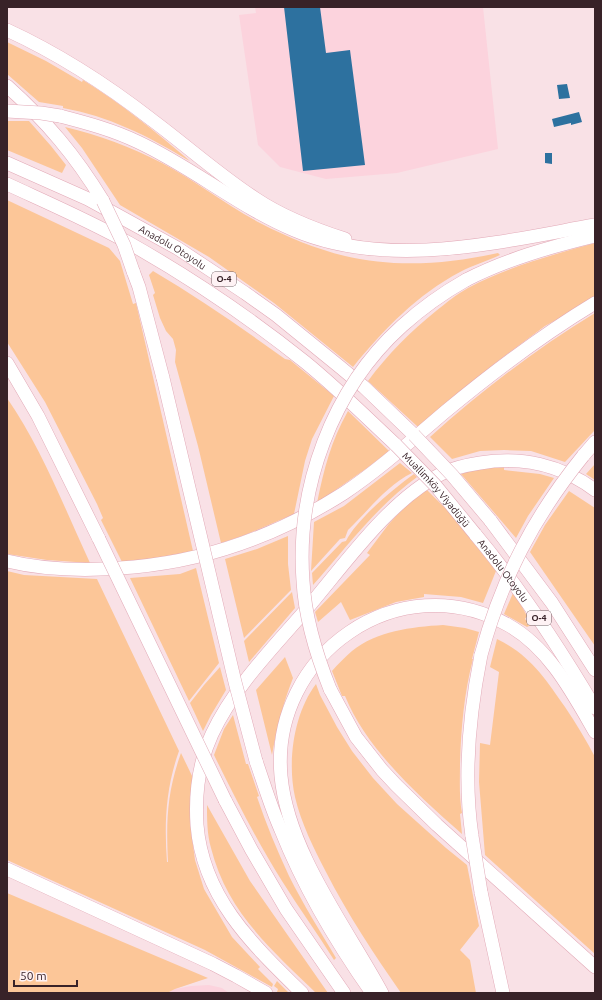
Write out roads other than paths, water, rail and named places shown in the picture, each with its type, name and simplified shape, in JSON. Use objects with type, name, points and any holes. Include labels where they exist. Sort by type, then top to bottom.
[{"type":"highway","points":[[7,30],[52,54],[115,93],[228,179],[272,209],[301,222],[344,238],[399,250]]},
{"type":"highway","points":[[7,86],[42,118],[87,174],[103,201],[124,245],[139,287],[163,378],[235,682],[256,761],[280,830],[302,876],[330,928],[372,993]]},
{"type":"highway","points":[[7,111],[42,113],[60,116],[89,124],[138,142],[263,215],[293,230],[321,241],[345,246],[399,250],[434,249],[487,244],[595,225]]},
{"type":"highway","name":"Anadolu Otoyolu","points":[[7,163],[61,186],[177,248],[245,293],[276,315],[352,377],[414,435]]},
{"type":"highway","name":"Anadolu Otoyolu","points":[[7,184],[83,219],[129,243],[213,295],[274,337],[306,362],[396,445]]},
{"type":"highway","points":[[595,236],[515,258],[488,269],[466,280],[426,306],[401,327],[380,349],[348,392],[328,432],[318,460],[305,514],[302,539],[302,581],[311,634],[321,667],[330,689],[356,737],[382,770],[437,825],[595,967]]},
{"type":"highway","points":[[7,561],[51,568],[121,568],[188,559],[214,553],[259,538],[290,524],[345,492],[417,436],[483,381],[546,334],[595,303]]},
{"type":"highway","points":[[7,363],[48,434],[224,800],[286,909],[344,993]]},
{"type":"highway","name":"Muallimköy Viyadüğü","points":[[414,435],[452,475],[490,520]]},
{"type":"highway","points":[[503,993],[481,892],[468,805],[467,759],[473,698],[481,655],[498,601],[521,549],[545,507],[564,480],[595,442]]},
{"type":"highway","name":"Muallimköy Viyadüğü","points":[[396,445],[435,485],[475,534]]},
{"type":"highway","points":[[302,993],[262,954],[229,914],[213,883],[204,859],[197,826],[197,789],[201,761],[218,720],[245,680],[383,519],[405,497],[422,485],[442,473],[469,464],[515,460],[533,462],[562,471],[595,490]]},
{"type":"highway","name":"Anadolu Otoyolu","points":[[490,520],[552,603],[595,670]]},
{"type":"highway","name":"Anadolu Otoyolu","points":[[475,534],[518,588],[543,623],[569,663],[595,708]]},
{"type":"highway","points":[[382,993],[312,870],[295,831],[284,794],[280,763],[281,748],[287,717],[293,700],[310,670],[327,650],[356,627],[384,614],[408,607],[430,606],[450,606],[477,611],[522,633],[541,651],[559,672],[595,732]]},
{"type":"highway","points":[[7,869],[236,976],[266,993]]}]
